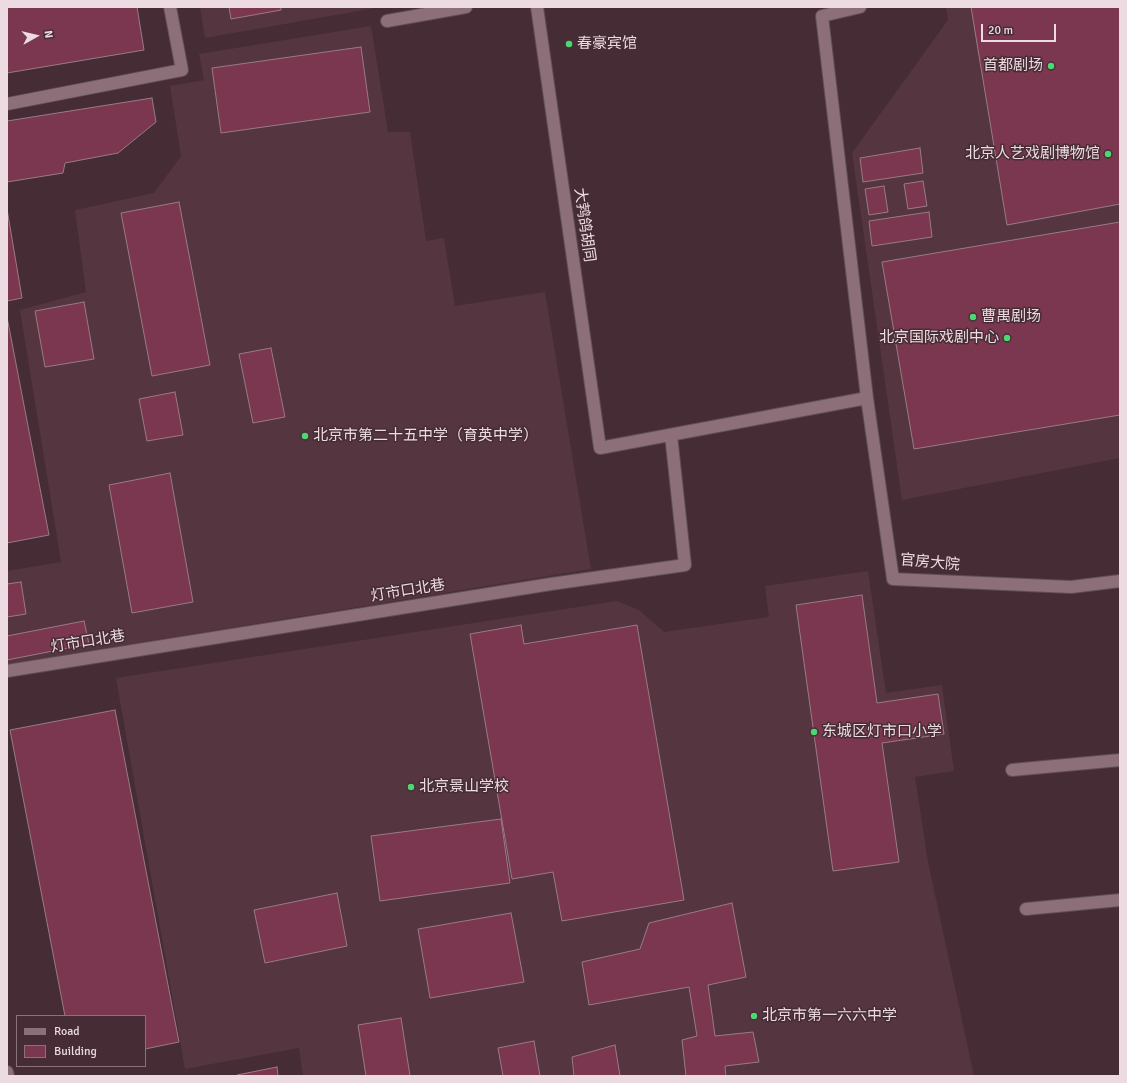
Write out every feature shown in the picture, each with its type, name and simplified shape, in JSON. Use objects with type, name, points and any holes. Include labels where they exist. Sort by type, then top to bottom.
[{"type":"street","points":[[7,104],[182,70],[170,7]]},
{"type":"street","points":[[386,21],[466,7]]},
{"type":"street","name":"大鹁鸽胡同","points":[[537,7],[600,448],[671,435]]},
{"type":"street","points":[[671,435],[867,398],[822,16],[860,7]]},
{"type":"street","name":"官房大院","points":[[867,398],[893,579],[1071,587],[1120,581]]},
{"type":"street","name":"灯市口北巷","points":[[7,671],[551,584],[685,565],[671,435]]},
{"type":"street","points":[[1012,770],[1120,760]]},
{"type":"street","points":[[1026,909],[1120,900]]},
{"type":"street","points":[[7,1072],[8,1076]]},
{"type":"shaded area","points":[[200,7],[381,7],[205,38]]},
{"type":"shaded area","points":[[946,7],[1120,7],[1120,458],[902,500],[852,153],[948,20]]},
{"type":"shaded area","name":"北京市第二十五中学（育英中学）","points":[[371,26],[388,132],[410,132],[426,241],[444,238],[455,306],[545,292],[591,569],[7,664],[7,571],[61,562],[20,310],[86,292],[75,210],[154,193],[181,156],[170,86],[204,80],[199,54]]},
{"type":"shaded area","name":"北京景山学校","points":[[868,571],[886,693],[942,685],[954,771],[915,777],[928,862],[974,1076],[303,1076],[299,1048],[185,1069],[116,678],[617,601],[639,610],[664,632],[769,617],[765,586]]},
{"type":"building","points":[[7,7],[137,7],[144,50],[7,73]]},
{"type":"building","points":[[229,7],[281,7],[281,10],[231,19]]},
{"type":"building","name":"首都剧场","points":[[971,7],[1120,7],[1120,204],[1007,225]]},
{"type":"building","points":[[361,47],[370,112],[221,133],[212,68]]},
{"type":"building","points":[[152,98],[156,122],[118,153],[65,163],[63,173],[7,182],[7,121]]},
{"type":"building","points":[[920,148],[923,173],[863,182],[860,158]]},
{"type":"building","points":[[923,181],[927,206],[908,209],[904,184]]},
{"type":"building","points":[[884,186],[888,212],[869,215],[865,189]]},
{"type":"building","points":[[179,202],[210,365],[152,376],[121,213]]},
{"type":"building","points":[[7,209],[22,298],[7,301]]},
{"type":"building","points":[[929,212],[932,237],[872,246],[869,221]]},
{"type":"building","name":"北京国际戏剧中心","points":[[1120,222],[1120,415],[914,449],[882,262]]},
{"type":"building","points":[[84,302],[94,359],[45,367],[35,311]]},
{"type":"building","points":[[7,317],[49,535],[7,543]]},
{"type":"building","points":[[271,348],[285,417],[253,423],[239,354]]},
{"type":"building","points":[[175,392],[183,435],[147,441],[139,399]]},
{"type":"building","points":[[170,473],[193,602],[132,613],[109,485]]},
{"type":"building","points":[[21,582],[26,614],[7,617],[7,584]]},
{"type":"building","points":[[862,595],[877,703],[938,694],[944,734],[882,743],[899,862],[833,871],[796,605]]},
{"type":"building","points":[[84,621],[89,644],[7,660],[7,636]]},
{"type":"building","points":[[521,625],[524,644],[637,625],[684,900],[562,921],[553,872],[512,879],[470,634]]},
{"type":"building","points":[[115,710],[179,1042],[146,1049],[146,1015],[65,1015],[10,730]]},
{"type":"building","points":[[501,819],[510,883],[380,901],[371,836]]},
{"type":"building","points":[[337,893],[347,946],[265,963],[254,910]]},
{"type":"building","points":[[732,903],[746,977],[708,985],[715,1036],[753,1032],[759,1062],[725,1066],[726,1076],[686,1076],[682,1040],[697,1036],[689,987],[589,1005],[582,962],[640,949],[649,923]]},
{"type":"building","points":[[511,913],[524,982],[430,998],[418,929]]},
{"type":"building","points":[[401,1018],[410,1076],[366,1076],[358,1025]]},
{"type":"building","points":[[534,1041],[540,1076],[503,1076],[498,1048]]},
{"type":"building","points":[[615,1045],[620,1076],[574,1076],[572,1057]]},
{"type":"building","points":[[277,1067],[278,1076],[237,1076],[237,1075]]},
{"type":"place","name":"春豪宾馆","points":[[569,44]]},
{"type":"place","name":"首都剧场","points":[[1051,66]]},
{"type":"place","name":"北京人艺戏剧博物馆","points":[[1108,154]]},
{"type":"place","name":"曹禺剧场","points":[[973,317]]},
{"type":"place","name":"北京国际戏剧中心","points":[[1007,338]]},
{"type":"place","name":"北京市第二十五中学（育英中学）","points":[[305,436]]},
{"type":"place","name":"东城区灯市口小学","points":[[814,732]]},
{"type":"place","name":"北京景山学校","points":[[411,787]]},
{"type":"place","name":"北京市第一六六中学","points":[[754,1016]]}]
